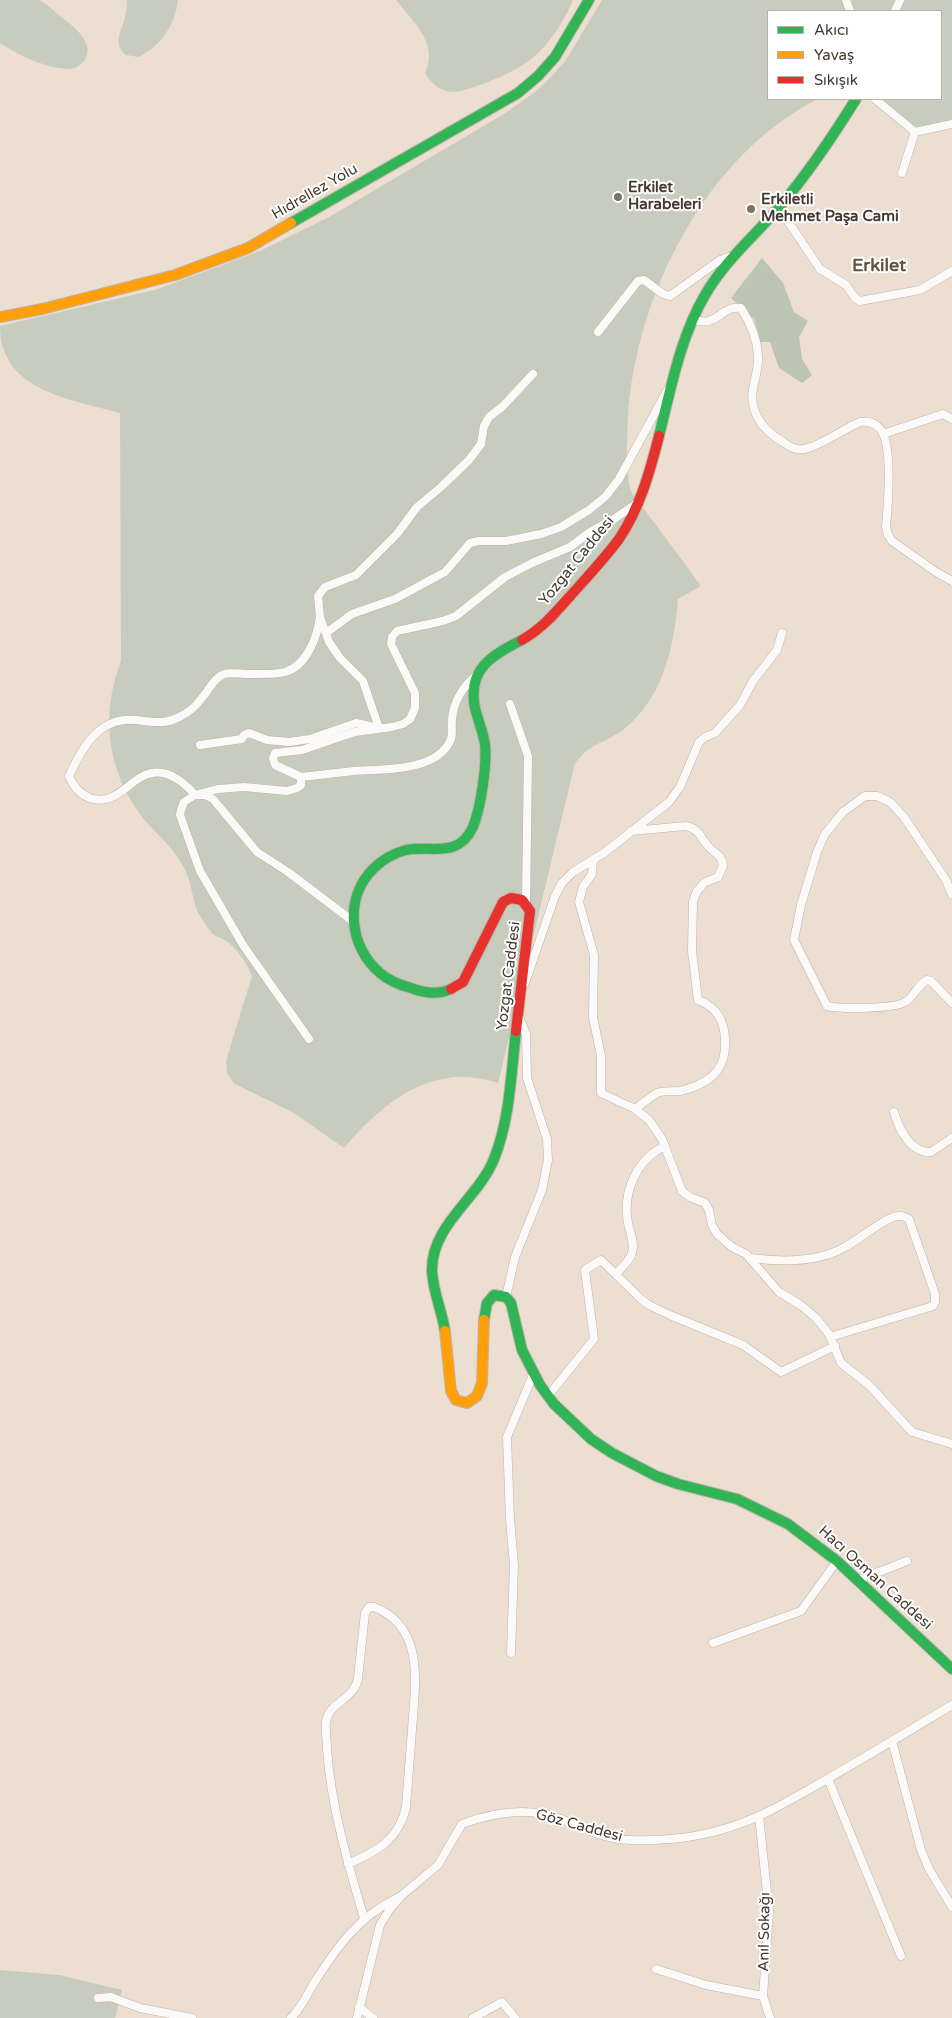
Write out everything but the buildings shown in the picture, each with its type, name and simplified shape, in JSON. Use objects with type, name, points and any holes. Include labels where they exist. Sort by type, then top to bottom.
[{"type":"street","name":"Hıdrellez Yolu","points":[[0,318],[175,275],[248,248],[518,93],[538,76],[555,57],[589,0]]},
{"type":"street","name":"Yozgat Caddesi","points":[[508,1300],[494,1295],[487,1302],[484,1316],[484,1358],[481,1382],[474,1400],[467,1403],[459,1402],[454,1398],[451,1391],[444,1328],[434,1285],[433,1263],[436,1249],[443,1235],[458,1210],[480,1185],[493,1160],[506,1118],[531,916],[526,903],[515,898],[503,902],[466,978],[457,988],[428,993],[413,989],[381,974],[371,965],[356,935],[354,908],[358,891],[366,876],[378,864],[406,850],[419,848],[438,851],[450,849],[465,838],[472,829],[477,814],[485,753],[474,698],[474,685],[478,673],[489,659],[542,627],[611,549],[628,524],[638,503],[659,437],[670,385],[680,350],[692,319],[712,283],[732,256],[779,208],[817,159],[855,100]]},
{"type":"street","points":[[876,100],[915,132]]},
{"type":"street","points":[[915,132],[952,124]]},
{"type":"street","points":[[902,173],[915,132]]},
{"type":"street","points":[[779,208],[816,265],[824,273],[846,285],[855,298],[860,301],[920,290],[952,271]]},
{"type":"street","points":[[598,332],[638,281],[644,280],[663,294],[670,296],[720,260],[732,256]]},
{"type":"street","points":[[692,319],[703,322],[712,321],[728,309],[741,308],[750,325],[757,350],[757,378],[752,396],[754,409],[763,426],[788,445],[796,449],[809,448],[856,424],[864,422],[874,424],[883,434],[889,465],[886,527],[888,535],[895,544],[952,581]]},
{"type":"street","points":[[379,728],[363,681],[340,658],[329,642],[320,617],[317,600],[322,590],[356,574],[397,534],[417,506],[441,487],[474,455],[481,444],[484,426],[489,417],[502,407],[534,374]]},
{"type":"street","points":[[326,633],[352,614],[395,599],[445,572],[470,543],[479,540],[506,540],[541,534],[562,527],[589,510],[606,496],[619,478],[670,385]]},
{"type":"street","points":[[883,434],[943,414],[952,419]]},
{"type":"street","points":[[478,673],[466,685],[457,700],[452,718],[452,736],[447,746],[436,756],[420,764],[394,769],[301,777],[276,765],[273,758],[275,753],[302,750],[344,735],[403,724],[410,719],[415,708],[415,693],[391,644],[392,637],[397,631],[443,621],[456,616],[505,577],[570,547],[590,532],[638,503]]},
{"type":"street","points":[[320,617],[317,634],[310,649],[299,664],[292,669],[278,674],[225,674],[217,678],[197,704],[179,718],[160,723],[131,719],[110,724],[96,732],[85,743],[69,776],[79,792],[93,798],[110,798],[148,775],[157,773],[166,774],[178,780],[196,795],[205,795],[213,799],[257,852],[288,872],[354,922]]},
{"type":"street","points":[[522,990],[558,889],[573,872],[593,860],[673,798],[700,742],[704,737],[715,732],[740,705],[754,681],[777,650],[782,633]]},
{"type":"street","points":[[510,704],[528,756],[526,903]]},
{"type":"street","points":[[200,745],[242,739],[249,733],[272,741],[299,741],[356,723],[379,728]]},
{"type":"street","points":[[301,777],[301,785],[292,790],[244,787],[218,789],[196,795],[184,802],[180,815],[200,871],[243,945],[309,1039]]},
{"type":"street","points":[[952,895],[946,880],[900,811],[885,799],[877,796],[866,796],[837,818],[821,843],[801,905],[794,940],[827,1006],[837,1008],[900,1005],[913,996],[922,982],[927,980],[931,981],[952,1003]]},
{"type":"street","points":[[632,831],[686,826],[694,828],[702,835],[710,849],[719,855],[723,866],[718,877],[704,883],[694,896],[692,951],[698,1000],[712,1007],[722,1022],[724,1035],[722,1062],[717,1072],[708,1080],[680,1091],[659,1092],[635,1109]]},
{"type":"street","points":[[593,860],[592,874],[583,887],[579,902],[594,955],[593,1017],[600,1056],[599,1090],[604,1096],[635,1109],[655,1127],[665,1146],[682,1191],[690,1197],[705,1203],[709,1210],[712,1226],[717,1234],[732,1247],[746,1254],[773,1287],[809,1312],[823,1326],[835,1346],[841,1363],[864,1381],[912,1432],[952,1444]]},
{"type":"street","points":[[508,1300],[515,1257],[542,1190],[548,1160],[547,1139],[528,1078],[526,1034],[519,1017]]},
{"type":"street","points":[[894,1112],[903,1133],[918,1150],[931,1152],[952,1138]]},
{"type":"street","points":[[616,1274],[631,1257],[633,1251],[633,1242],[626,1215],[628,1197],[633,1180],[645,1159],[665,1146]]},
{"type":"street","points":[[750,1258],[793,1260],[821,1256],[844,1248],[892,1217],[898,1216],[909,1219],[935,1294],[933,1306],[830,1337]]},
{"type":"street","points":[[548,1396],[594,1339],[585,1270],[601,1260],[641,1299],[650,1305],[743,1345],[781,1372],[835,1346]]},
{"type":"street","name":"Hacı Osman Caddesi","points":[[508,1300],[523,1352],[534,1375],[565,1416],[584,1433],[637,1467],[665,1480],[732,1498],[761,1509],[807,1536],[858,1580],[952,1669]]},
{"type":"street","points":[[511,1653],[514,1565],[506,1437],[534,1375]]},
{"type":"street","points":[[858,1580],[907,1561]]},
{"type":"street","points":[[714,1643],[801,1611],[837,1562]]},
{"type":"street","points":[[348,1864],[376,1851],[389,1841],[402,1822],[406,1807],[415,1686],[414,1658],[410,1642],[402,1628],[392,1617],[374,1606],[370,1607],[365,1613],[358,1678],[355,1687],[350,1695],[332,1708],[325,1723],[328,1772],[348,1864],[364,1918]]},
{"type":"street","name":"Göz Caddesi","points":[[357,2018],[380,1925],[400,1896],[438,1865],[462,1824],[488,1816],[516,1812],[540,1813],[559,1818],[604,1836],[637,1840],[678,1838],[706,1834],[726,1829],[759,1816],[828,1779],[952,1705]]},
{"type":"street","points":[[892,1741],[920,1850],[933,1877],[952,1907]]},
{"type":"street","points":[[828,1779],[901,1956]]},
{"type":"street","name":"Anıl Sokağı","points":[[759,1816],[769,1911],[763,1996],[770,2018]]},
{"type":"street","points":[[291,2018],[302,2005],[337,1947],[364,1918],[400,1896]]},
{"type":"street","points":[[656,1969],[706,1985],[763,1996]]},
{"type":"street","points":[[98,1998],[111,1997],[140,2008],[192,2018]]},
{"type":"street","points":[[473,2018],[502,2002],[515,2018]]},
{"type":"street","points":[[359,2007],[373,2018]]},
{"type":"shaded area","points":[[0,0],[38,0],[46,5],[71,24],[81,35],[87,48],[84,61],[79,66],[72,68],[58,68],[32,60],[0,43]]},
{"type":"shaded area","points":[[127,0],[178,0],[174,18],[166,34],[154,47],[139,57],[126,55],[119,43]]},
{"type":"shaded area","points":[[396,0],[573,0],[563,21],[554,34],[539,52],[528,61],[487,82],[452,92],[436,86],[425,73],[429,52],[426,43],[416,25]]},
{"type":"shaded area","points":[[602,0],[952,0],[952,124],[922,129],[914,128],[884,100],[942,100],[942,10],[767,10],[767,100],[816,100],[778,124],[742,155],[711,192],[684,233],[662,277],[645,323],[634,370],[628,416],[627,462],[631,491],[701,586],[678,599],[669,654],[664,671],[648,703],[623,730],[587,750],[575,763],[498,1083],[474,1078],[452,1078],[432,1082],[412,1090],[376,1115],[344,1148],[294,1113],[235,1084],[227,1074],[226,1061],[252,976],[238,952],[225,940],[213,934],[200,917],[182,864],[169,846],[143,818],[121,782],[111,743],[109,722],[111,702],[114,681],[121,661],[120,413],[61,397],[25,379],[12,365],[3,348],[0,326],[155,290],[260,251],[329,217],[504,114],[535,92],[566,60]]},
{"type":"shaded area","points":[[0,1970],[59,1975],[122,1990],[115,2018],[0,2018]]},
{"type":"green space","points":[[762,258],[783,283],[794,312],[808,321],[799,337],[802,359],[812,375],[802,383],[779,368],[770,342],[760,342],[754,319],[731,298]]},
{"type":"traffic: fast","points":[[291,223],[518,93],[538,76],[555,57],[589,0]]},
{"type":"traffic: fast","points":[[659,436],[683,346],[696,311],[705,295],[731,259],[781,205],[801,180],[830,140],[855,100]]},
{"type":"traffic: fast","points":[[451,989],[436,993],[421,991],[403,986],[380,973],[362,950],[354,922],[354,908],[364,881],[373,869],[384,860],[406,850],[452,847],[467,837],[473,827],[479,809],[485,763],[485,744],[473,694],[475,683],[478,673],[484,665],[501,651],[522,640]]},
{"type":"traffic: fast","points":[[445,1331],[433,1279],[434,1255],[439,1240],[447,1226],[487,1173],[494,1159],[507,1112],[516,1031]]},
{"type":"traffic: fast","points":[[484,1320],[487,1303],[494,1295],[506,1297],[511,1303],[522,1350],[540,1385],[554,1404],[591,1439],[612,1453],[656,1476],[678,1484],[737,1499],[788,1524],[837,1561],[952,1669]]},
{"type":"traffic: slow","points":[[0,317],[42,309],[175,275],[248,248],[291,223]]},
{"type":"traffic: slow","points":[[445,1331],[451,1391],[456,1400],[467,1403],[477,1396],[482,1383],[484,1320]]},
{"type":"traffic: jam","points":[[522,640],[543,625],[555,613],[619,539],[639,502],[659,436]]},
{"type":"traffic: jam","points":[[451,989],[463,982],[503,902],[511,898],[522,900],[530,911],[516,1031]]},
{"type":"place","name":"Erkilet Harabeleri","points":[[618,197]]},
{"type":"place","name":"Erkiletli Mehmet Paşa Cami","points":[[751,209]]},
{"type":"district","name":"Erkilet","points":[[879,266]]}]
